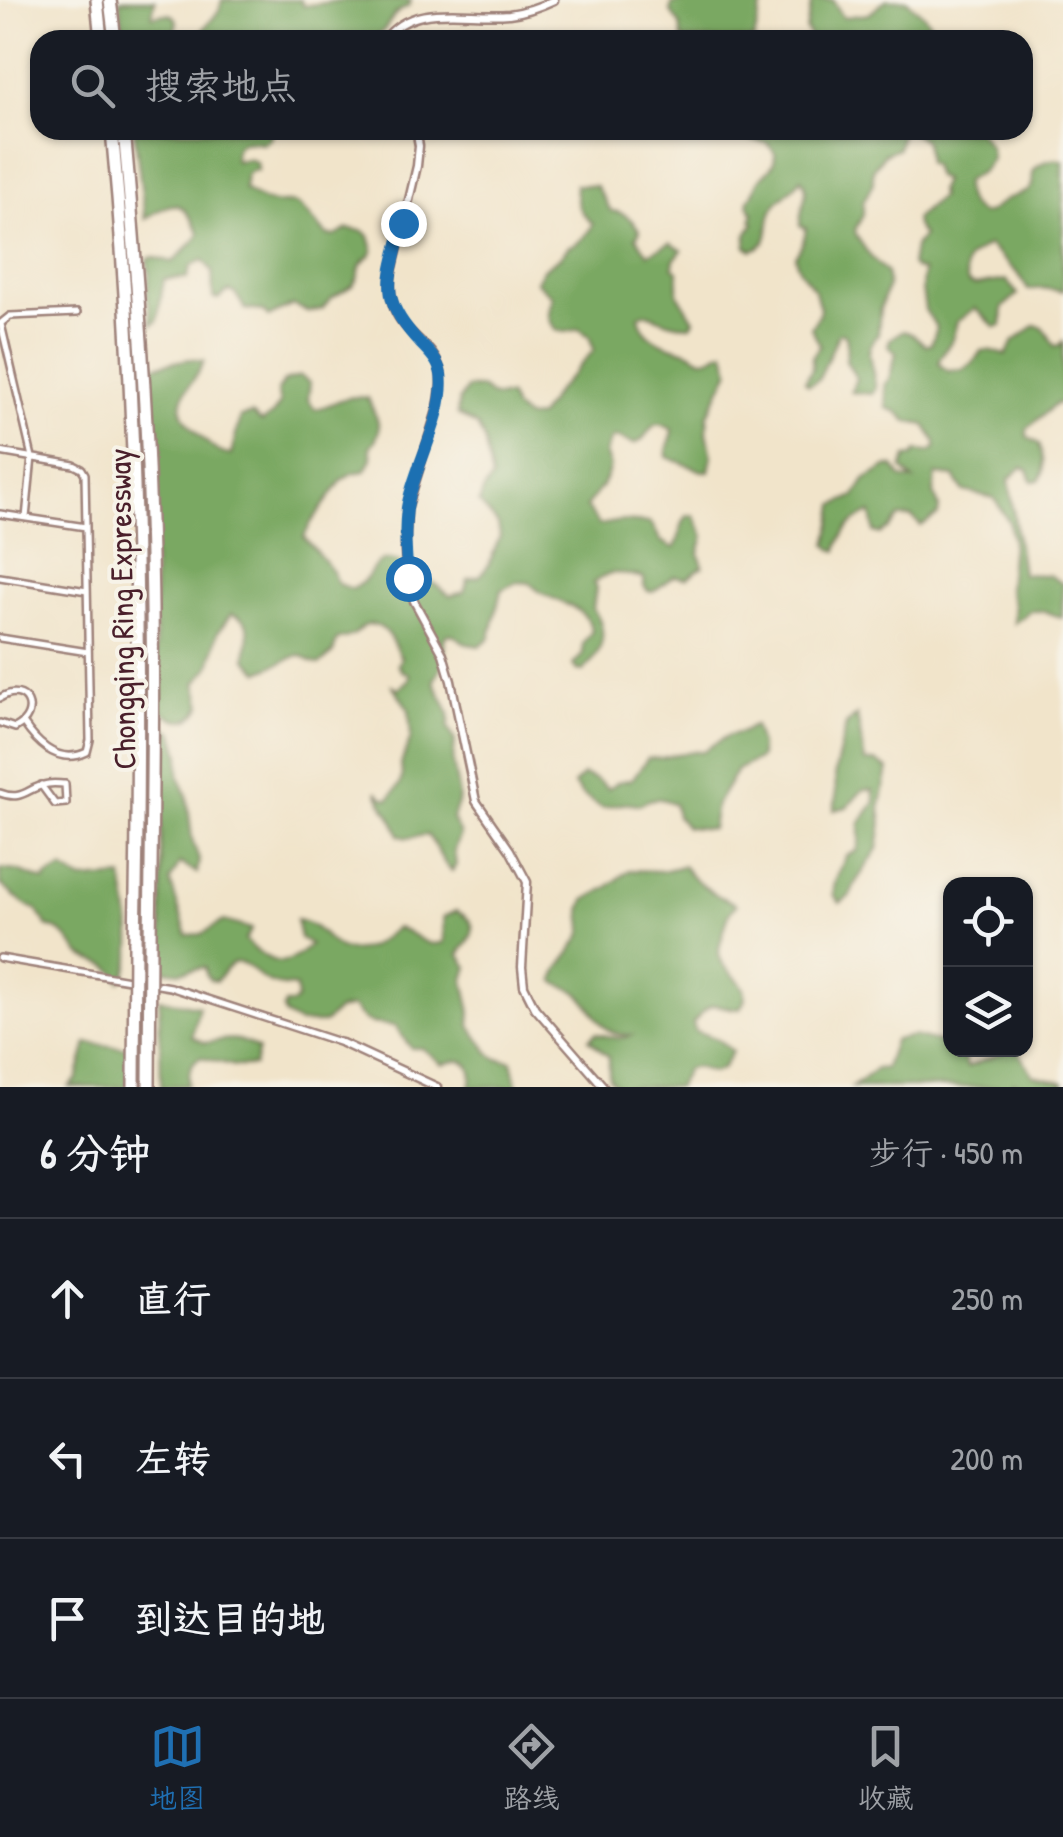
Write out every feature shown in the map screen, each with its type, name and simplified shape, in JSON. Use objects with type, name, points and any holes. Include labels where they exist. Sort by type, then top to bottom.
[{"type":"highway","points":[[96,0],[100,30]]},
{"type":"highway","points":[[110,0],[114,30]]},
{"type":"highway","name":"Chongqing Ring Expressway","points":[[113,140],[136,495],[140,754],[134,1087]]},
{"type":"highway","name":"Chongqing Ring Expressway","points":[[125,140],[138,285],[149,496],[153,702],[149,1087]]},
{"type":"street","points":[[393,30],[419,14],[505,14],[530,11],[554,0]]},
{"type":"street","points":[[418,140],[417,166],[390,293],[402,323],[433,356],[441,372],[438,407],[407,509],[408,578],[414,601],[443,654],[476,800],[527,882],[524,986],[535,1008],[604,1087]]},
{"type":"street","points":[[26,518],[32,458],[0,324],[10,316],[77,313]]},
{"type":"street","points":[[0,452],[74,465],[85,474],[90,740],[87,752],[78,757],[54,753],[38,744],[24,724]]},
{"type":"street","points":[[0,514],[86,527]]},
{"type":"street","points":[[0,577],[87,590]]},
{"type":"street","points":[[0,638],[88,652]]},
{"type":"street","points":[[0,698],[10,693],[24,697],[30,710],[24,724],[15,728],[0,723]]},
{"type":"street","points":[[0,793],[20,797],[44,784],[65,784],[66,803],[55,804],[41,786]]},
{"type":"street","points":[[0,958],[170,987],[342,1042],[436,1087]]},
{"type":"green space","points":[[119,0],[155,0],[152,16],[168,14],[177,20],[174,30],[123,30]]},
{"type":"green space","points":[[222,0],[300,0],[303,6],[344,0],[411,0],[383,30],[203,30],[219,11]]},
{"type":"green space","points":[[691,0],[768,0],[761,9],[756,30],[681,30],[670,11],[672,4]]},
{"type":"green space","points":[[812,0],[833,0],[843,17],[869,14],[886,0],[906,0],[935,30],[806,30]]},
{"type":"green space","points":[[135,140],[268,140],[246,142],[236,149],[235,161],[256,162],[258,170],[246,175],[244,189],[266,201],[298,205],[327,235],[335,236],[348,229],[364,231],[373,250],[361,264],[353,285],[322,309],[309,312],[293,305],[268,317],[263,311],[245,309],[235,293],[229,291],[213,298],[212,271],[203,260],[191,266],[187,278],[164,279],[157,321],[152,325],[147,260],[152,257],[173,262],[199,232],[177,205],[145,219]]},
{"type":"green space","points":[[751,140],[900,140],[898,148],[884,154],[873,170],[873,184],[855,230],[870,256],[886,272],[888,285],[880,309],[878,334],[870,346],[876,388],[872,394],[851,392],[856,378],[846,361],[845,334],[839,333],[819,379],[809,385],[805,381],[820,345],[811,328],[820,307],[795,256],[806,232],[800,226],[805,195],[801,178],[776,204],[764,243],[752,250],[746,246],[754,223],[749,199],[775,158],[767,143]]},
{"type":"green space","points":[[985,140],[991,159],[982,171],[965,181],[970,204],[982,214],[1028,191],[1033,171],[1040,165],[1051,160],[1063,161],[1063,291],[1028,290],[1018,274],[988,245],[966,263],[968,283],[1006,280],[1018,294],[1003,307],[1002,326],[995,327],[975,308],[957,322],[939,364],[948,371],[962,370],[981,351],[1006,355],[1013,342],[1035,325],[1045,330],[1054,346],[1063,341],[1063,404],[1057,403],[1027,429],[1027,436],[1039,444],[1043,472],[1039,480],[1032,481],[1028,470],[1022,467],[1009,479],[1022,574],[1049,575],[1063,584],[1062,618],[1030,611],[1014,623],[1008,588],[1012,540],[1009,522],[994,498],[963,491],[954,477],[936,475],[938,515],[921,526],[912,517],[899,517],[880,534],[874,532],[871,513],[849,527],[837,551],[827,544],[835,505],[855,496],[865,480],[888,466],[894,467],[902,478],[914,480],[902,469],[906,457],[936,448],[925,425],[907,421],[887,408],[885,384],[896,353],[888,345],[890,339],[902,331],[925,345],[931,344],[936,331],[925,310],[923,271],[911,265],[914,247],[923,236],[915,219],[940,197],[943,180],[936,177],[932,165],[927,163],[925,142]]},
{"type":"green space","points":[[575,185],[596,186],[611,211],[624,214],[637,227],[640,231],[636,237],[648,254],[670,243],[682,250],[673,267],[678,271],[678,294],[694,320],[691,325],[679,324],[645,313],[639,315],[641,324],[657,341],[702,359],[725,351],[730,370],[708,414],[712,456],[709,471],[667,457],[673,430],[654,425],[634,444],[616,437],[611,439],[605,453],[610,466],[608,473],[586,507],[599,525],[621,521],[651,523],[661,541],[674,548],[684,520],[694,515],[704,536],[699,553],[703,566],[687,578],[674,576],[653,592],[644,586],[644,578],[622,574],[610,573],[593,583],[593,609],[603,634],[595,657],[583,671],[573,665],[583,654],[583,643],[592,631],[588,621],[574,608],[530,583],[517,582],[501,590],[490,638],[479,646],[446,635],[445,662],[434,680],[448,709],[448,726],[455,741],[453,762],[459,796],[452,819],[460,834],[452,871],[427,835],[399,835],[377,791],[389,799],[400,784],[401,764],[411,737],[409,710],[393,686],[399,689],[409,674],[398,665],[401,658],[379,627],[367,625],[337,640],[333,653],[320,664],[298,655],[260,672],[246,659],[247,626],[231,614],[218,632],[210,667],[196,683],[202,705],[197,713],[181,720],[157,708],[148,367],[190,359],[204,361],[183,397],[183,413],[209,444],[231,455],[240,417],[252,414],[262,422],[273,414],[280,404],[277,391],[284,381],[300,376],[310,383],[308,399],[315,409],[345,398],[368,398],[379,429],[370,447],[372,459],[365,471],[342,480],[304,537],[338,584],[352,589],[377,564],[388,560],[416,571],[450,596],[464,592],[468,579],[480,576],[489,564],[500,536],[498,524],[479,503],[492,479],[484,439],[477,426],[457,414],[459,400],[467,388],[481,388],[494,397],[508,396],[526,418],[539,417],[594,350],[589,336],[579,329],[556,330],[549,314],[553,297],[536,281],[543,269],[583,238],[593,224],[579,207]]},
{"type":"green space","points":[[857,715],[865,762],[877,762],[888,769],[878,849],[850,896],[840,903],[833,894],[835,882],[846,856],[857,851],[860,823],[875,802],[873,790],[863,790],[847,807],[834,810],[835,772],[846,725]]},
{"type":"green space","points":[[754,725],[760,758],[737,770],[716,805],[712,829],[686,827],[674,804],[660,799],[602,808],[574,785],[583,775],[608,789],[632,779],[648,758],[703,751]]},
{"type":"green space","points":[[161,726],[174,734],[180,754],[179,776],[187,795],[192,839],[199,860],[197,873],[180,863],[170,881],[187,935],[201,934],[224,921],[252,929],[245,940],[269,959],[285,961],[310,944],[300,938],[296,920],[308,923],[345,950],[356,950],[373,945],[396,928],[425,942],[444,942],[443,917],[456,911],[472,926],[471,936],[459,954],[468,967],[464,980],[470,1026],[491,1055],[512,1061],[518,1087],[473,1087],[471,1071],[465,1063],[458,1060],[442,1064],[422,1048],[411,1048],[395,1026],[370,1023],[352,1007],[338,1010],[324,1023],[298,1023],[283,1010],[285,1004],[297,999],[296,987],[271,983],[242,963],[231,964],[216,981],[206,975],[205,967],[179,972],[162,970]]},
{"type":"green space","points":[[683,866],[705,887],[736,905],[729,915],[719,952],[725,967],[742,985],[745,1000],[740,1009],[710,1006],[693,1023],[695,1031],[715,1038],[732,1052],[722,1069],[713,1073],[696,1067],[687,1069],[677,1087],[618,1087],[609,1078],[609,1057],[589,1039],[595,1033],[618,1038],[631,1035],[610,1031],[580,995],[554,980],[580,938],[585,900],[629,870],[662,871]]},
{"type":"green space","points":[[2,869],[45,881],[63,869],[81,880],[123,877],[131,947],[130,960],[120,981],[110,968],[84,957],[63,934],[47,926],[36,909],[0,884]]},
{"type":"green space","points":[[159,999],[199,1006],[192,1036],[205,1043],[233,1039],[244,1042],[258,1049],[254,1066],[235,1066],[200,1057],[190,1069],[188,1085],[161,1087]]},
{"type":"green space","points":[[913,1036],[942,1043],[943,1057],[963,1057],[967,1067],[992,1057],[1022,1057],[1033,1075],[1063,1082],[1063,1087],[1024,1087],[1013,1082],[1011,1087],[852,1087],[876,1069],[885,1068],[894,1040]]},
{"type":"green space","points":[[87,1043],[128,1048],[127,1087],[69,1087],[77,1079]]},
{"type":"route","points":[[403,223],[391,276],[393,308],[433,356],[441,372],[438,407],[407,509],[408,578]]}]
